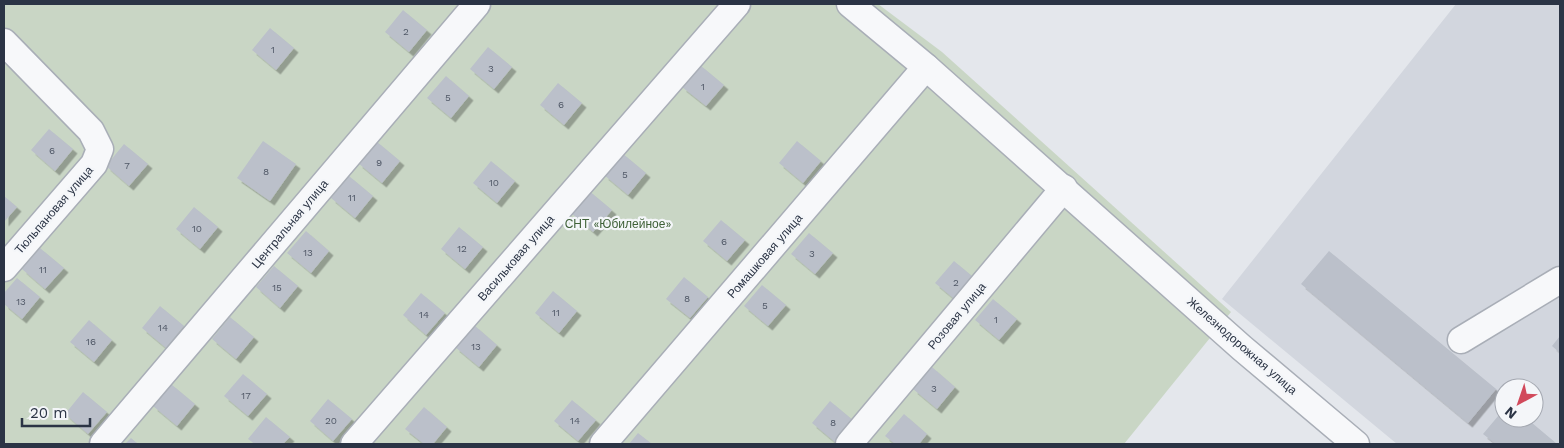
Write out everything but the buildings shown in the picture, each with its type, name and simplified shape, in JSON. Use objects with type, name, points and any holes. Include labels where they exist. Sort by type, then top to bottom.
[{"type":"street","name":"Центральная улица","points":[[103,444],[477,4]]},
{"type":"street","name":"Васильковая улица","points":[[354,444],[737,4]]},
{"type":"street","name":"Железнодорожная улица","points":[[850,4],[926,67],[1064,188],[1242,348],[1356,444]]},
{"type":"street","name":"Тюльпановая улица","points":[[4,42],[91,131],[100,148],[94,164],[4,268]]},
{"type":"street","name":"Ромашковая улица","points":[[603,444],[926,67]]},
{"type":"street","name":"Розовая улица","points":[[849,444],[1064,188]]},
{"type":"street","points":[[1461,340],[1560,280]]},
{"type":"shaded area","points":[[1456,4],[1560,4],[1560,444],[1397,444],[1222,299]]},
{"type":"green space","name":"СНТ «Юбилейное»","points":[[4,4],[878,4],[942,52],[1231,312],[1124,444],[4,444]]}]
